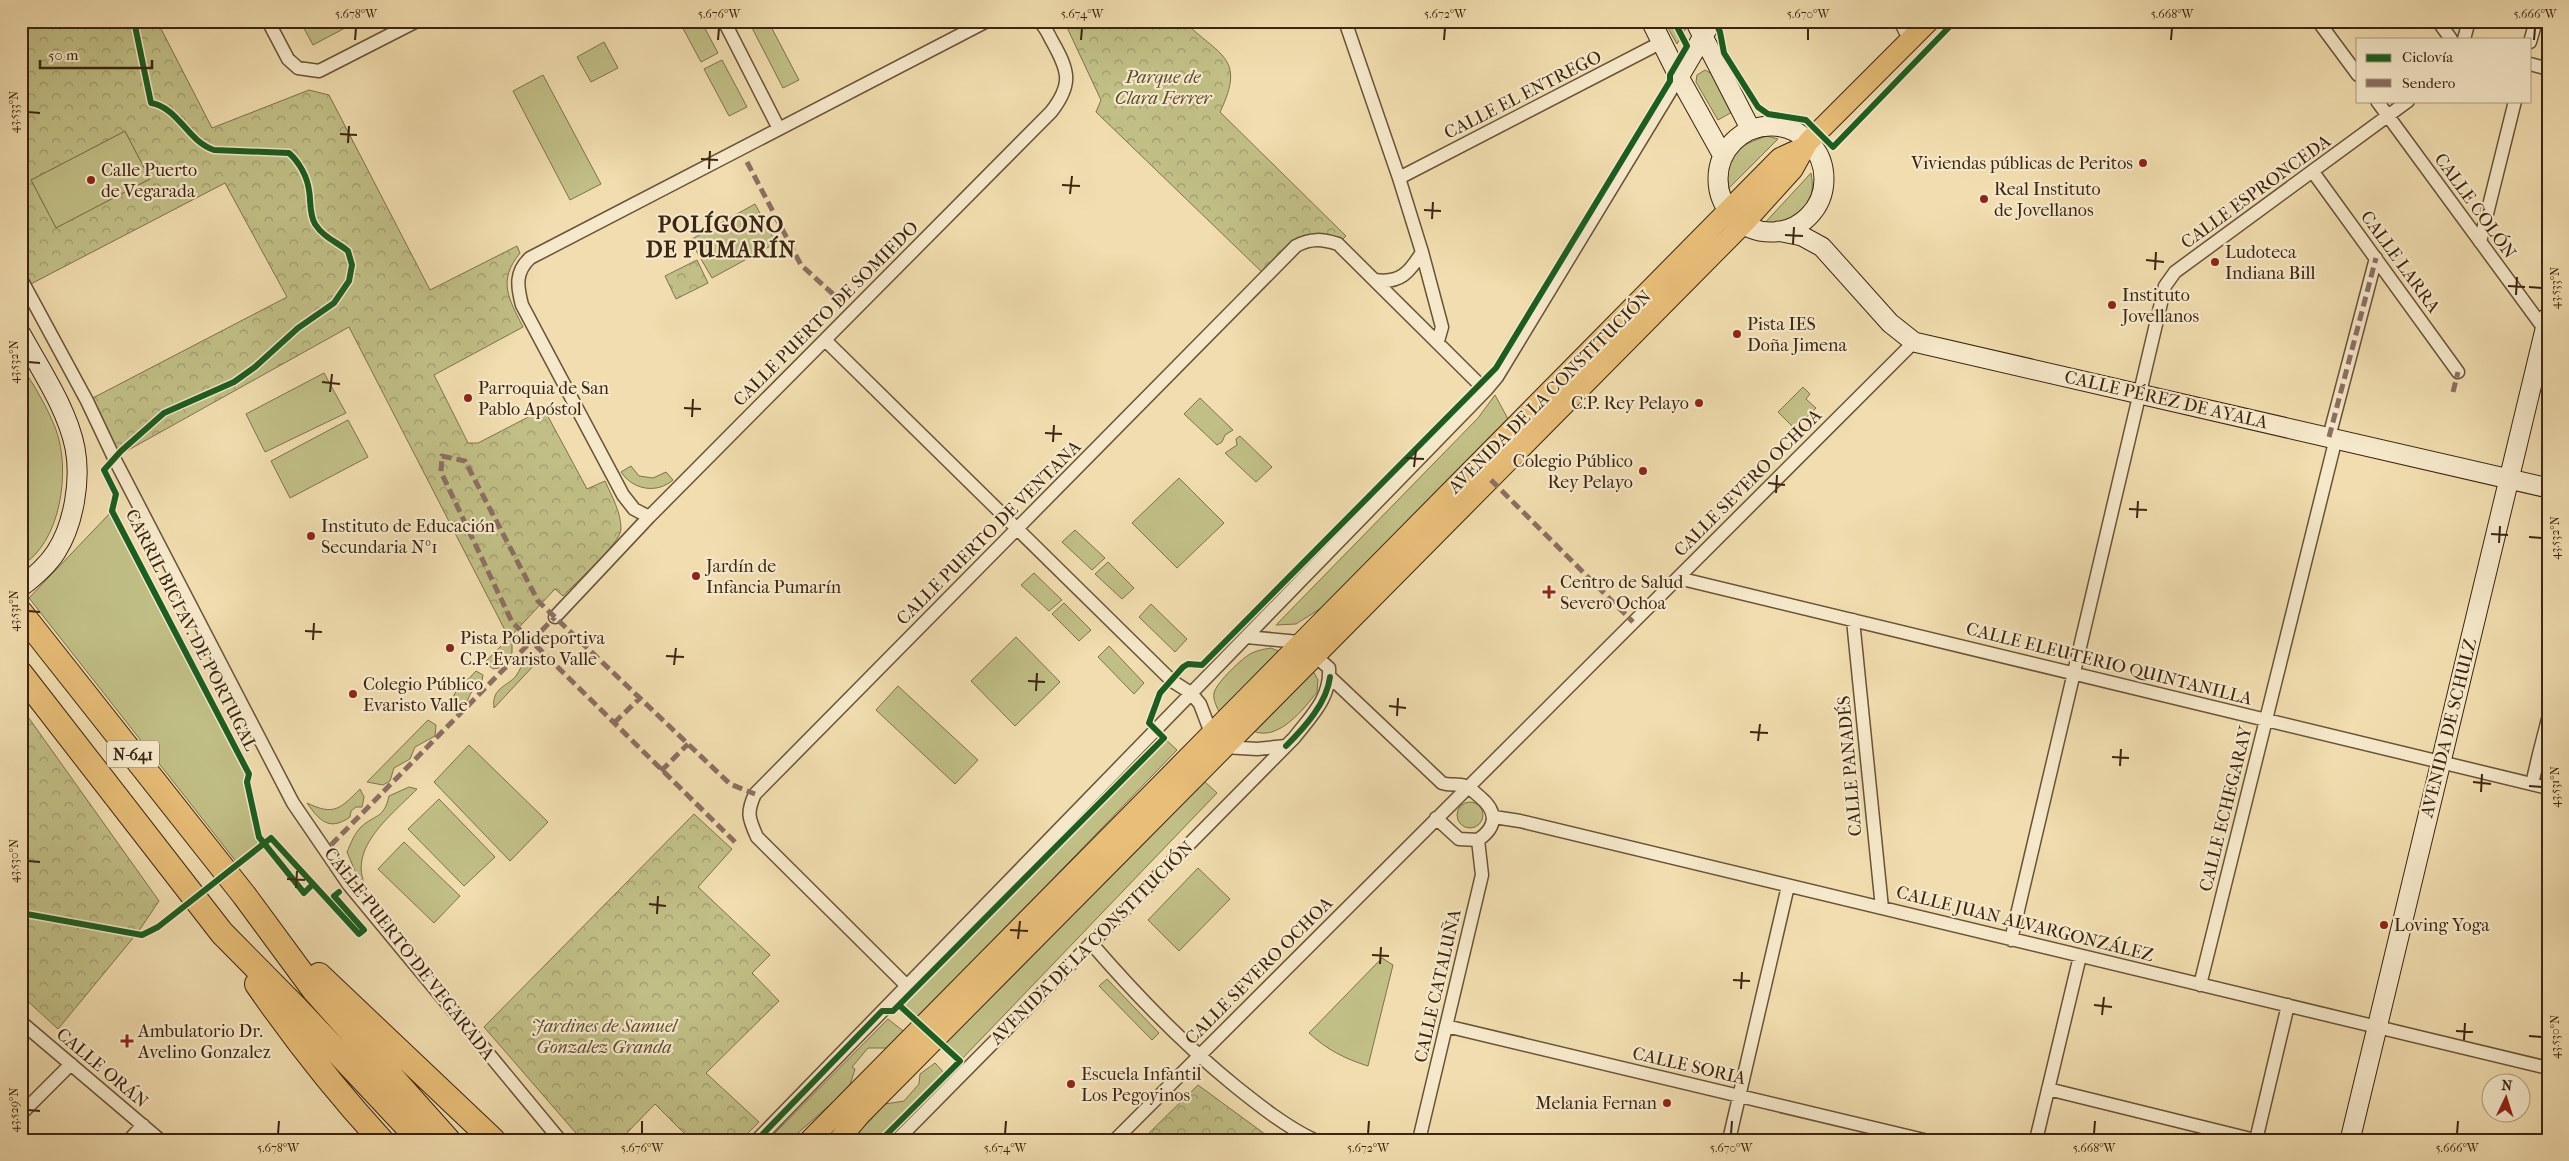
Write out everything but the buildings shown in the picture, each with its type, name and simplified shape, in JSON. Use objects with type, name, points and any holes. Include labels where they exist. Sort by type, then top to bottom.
[{"type":"highway","name":"N-641","points":[[21,613],[244,896],[314,990],[448,1140]]},
{"type":"highway","name":"N-641","points":[[21,674],[222,933],[420,1140]]},
{"type":"highway","points":[[244,896],[325,981],[493,1140]]},
{"type":"highway","points":[[222,933],[281,1019],[341,1095],[381,1140]]},
{"type":"main road","name":"AVENIDA DE LA CONSTITUCIÓN","points":[[810,1140],[847,1100],[1218,740],[1316,656],[1736,218],[1780,158],[1806,144],[1929,21]]},
{"type":"main road","name":"AVENIDA DE LA CONSTITUCIÓN","points":[[839,1140],[860,1115],[1218,740],[1299,642],[1736,218]]},
{"type":"main road","points":[[798,1140],[847,1100]]},
{"type":"street","points":[[268,21],[288,59],[298,68],[319,71],[417,21]]},
{"type":"street","points":[[724,21],[778,127]]},
{"type":"street","points":[[649,518],[634,509],[613,479],[522,305],[517,279],[519,270],[530,258],[778,127],[987,21]]},
{"type":"street","name":"CALLE PUERTO DE SOMIEDO","points":[[555,617],[649,518],[1051,112],[1063,96],[1068,81],[1063,60],[1038,21]]},
{"type":"street","points":[[1346,21],[1400,178],[1422,252],[1442,327],[1438,341]]},
{"type":"street","points":[[1650,21],[1723,156]]},
{"type":"street","points":[[757,1140],[1487,389],[1497,377],[1679,77],[1699,30],[1712,21]]},
{"type":"street","points":[[1900,21],[1910,41]]},
{"type":"street","points":[[2318,21],[2356,72]]},
{"type":"street","points":[[2438,21],[2450,38]]},
{"type":"street","points":[[2464,38],[2469,21]]},
{"type":"street","points":[[2531,38],[2536,21]]},
{"type":"street","points":[[1699,30],[1751,130]]},
{"type":"street","name":"CALLE EL ENTREGO","points":[[1400,178],[1662,42]]},
{"type":"street","points":[[2532,64],[2548,68]]},
{"type":"street","name":"CALLE COLÓN","points":[[2378,102],[2480,242],[2546,324]]},
{"type":"street","name":"CALLE ESPRONCEDA","points":[[2011,940],[2165,286],[2170,278],[2407,102]]},
{"type":"street","points":[[2480,242],[2515,102]]},
{"type":"street","points":[[1736,218],[1719,188],[1718,174],[1723,156],[1730,146],[1751,130],[1764,126],[1785,128],[1797,132],[1806,144],[1818,154],[1824,173],[1823,190],[1814,213],[1804,222],[1789,229],[1778,231]]},
{"type":"street","name":"CALLE LARRA","points":[[2313,172],[2458,372]]},
{"type":"street","points":[[1818,204],[1817,231],[1822,247]]},
{"type":"street","name":"CALLE PÉREZ DE AYALA","points":[[1736,218],[1756,230],[1778,231],[1802,236],[1822,247],[1890,324],[1914,342],[2548,488]]},
{"type":"street","name":"CALLE PUERTO DE VENTANA","points":[[907,986],[757,838],[750,821],[748,809],[755,794],[1296,246],[1307,240],[1322,239],[1338,244],[1438,341],[1479,384],[1487,389]]},
{"type":"street","points":[[1375,280],[1388,282],[1402,278],[1414,266],[1422,252]]},
{"type":"street","name":"CALLE ECHEGARAY","points":[[2200,985],[2333,438],[2347,366],[2376,258]]},
{"type":"street","name":"CALLE PUERTO DE VEGARADA","points":[[21,280],[87,401],[118,466],[293,803],[349,885],[560,1140]]},
{"type":"street","name":"AVENIDA DE SCHULZ","points":[[2350,1140],[2546,324]]},
{"type":"street","points":[[21,334],[61,410],[75,447],[76,466],[76,485],[66,528],[56,552],[36,576],[21,587]]},
{"type":"street","points":[[825,340],[1172,681],[1191,693],[1200,704],[1218,740],[1257,749],[1286,746]]},
{"type":"street","name":"CALLE SEVERO OCHOA","points":[[1115,1140],[1467,786],[1914,342]]},
{"type":"street","name":"CALLE ELEUTERIO QUINTANILLA","points":[[1678,578],[2548,788]]},
{"type":"street","name":"CALLE PANADÉS","points":[[1853,620],[1882,908]]},
{"type":"street","points":[[1247,637],[1299,642],[1329,668],[1330,677],[1442,782],[1449,786],[1467,786],[1488,803],[1494,817],[1492,828],[1478,840],[1459,839],[1432,822]]},
{"type":"street","name":"AVENIDA DE LA CONSTITUCIÓN","points":[[898,1140],[1286,746],[1319,706],[1328,690],[1330,677]]},
{"type":"street","points":[[2532,784],[2544,755],[2548,719]]},
{"type":"street","name":"CALLE JUAN ALVARGONZÁLEZ","points":[[1494,817],[1520,821],[2548,1068]]},
{"type":"street","name":"CALLE CATALUÑA","points":[[1419,1140],[1482,875],[1478,840]]},
{"type":"street","points":[[1729,1140],[1788,886]]},
{"type":"street","points":[[1091,943],[1122,979],[1199,1056],[1271,1115],[1314,1140]]},
{"type":"street","points":[[2036,1140],[2080,956]]},
{"type":"street","points":[[2048,1089],[2256,1140],[2288,1006]]},
{"type":"street","name":"CALLE ORÁN","points":[[21,1022],[160,1140]]},
{"type":"street","name":"CALLE SORIA","points":[[1446,1026],[1924,1140]]},
{"type":"street","points":[[21,1114],[71,1064]]},
{"type":"street","points":[[129,1140],[143,1125]]},
{"type":"green space","points":[[21,21],[157,21],[212,128],[309,90],[329,95],[430,290],[517,246],[520,253],[513,263],[507,281],[513,308],[523,327],[434,375],[468,443],[478,443],[544,409],[587,489],[605,481],[616,505],[621,529],[619,535],[606,553],[563,596],[555,589],[509,638],[349,327],[114,458],[87,401],[287,297],[225,183],[25,287],[21,279]],"holes":[[[125,131],[150,179],[56,228],[31,180]]]},
{"type":"green space","points":[[300,21],[358,21],[313,45]]},
{"type":"green space","points":[[679,21],[701,21],[718,53],[701,62]]},
{"type":"green space","points":[[755,21],[768,21],[799,80],[783,88],[750,24]]},
{"type":"green space","name":"Parque de Clara Ferrer","points":[[1064,21],[1184,21],[1217,50],[1225,59],[1229,68],[1231,79],[1228,93],[1220,112],[1346,236],[1338,244],[1307,240],[1266,276],[1096,112],[1101,100]]},
{"type":"green space","points":[[1664,21],[1682,21],[1686,28],[1677,44]]},
{"type":"green space","points":[[604,42],[618,68],[591,82],[577,57]]},
{"type":"green space","points":[[722,60],[747,107],[729,116],[704,69]]},
{"type":"green space","points":[[1705,70],[1712,74],[1732,112],[1718,120],[1696,82],[1697,75]]},
{"type":"green space","points":[[543,75],[601,184],[570,200],[513,91]]},
{"type":"green space","name":"Calle Puerto de Vegarada","points":[[125,131],[150,179],[56,228],[31,180]]},
{"type":"green space","points":[[1767,136],[1778,139],[1727,190],[1727,169],[1734,154],[1740,148]]},
{"type":"green space","points":[[1811,173],[1811,198],[1803,213],[1791,223],[1782,226],[1762,226]]},
{"type":"green space","points":[[755,204],[776,243],[712,278],[690,240]]},
{"type":"green space","points":[[697,260],[708,283],[676,299],[665,276]]},
{"type":"green space","points":[[21,366],[31,380],[56,430],[60,446],[62,485],[54,523],[45,541],[35,555],[21,566]]},
{"type":"green space","points":[[324,373],[346,413],[265,452],[246,414]]},
{"type":"green space","points":[[1803,387],[1810,394],[1806,399],[1816,408],[1795,429],[1778,412]]},
{"type":"green space","points":[[1495,395],[1508,419],[1326,605],[1296,624],[1276,625],[1478,418]]},
{"type":"green space","points":[[1200,398],[1233,430],[1225,435],[1222,442],[1217,445],[1184,414]]},
{"type":"green space","points":[[348,420],[368,457],[290,498],[271,461]]},
{"type":"green space","points":[[1240,436],[1272,467],[1256,482],[1225,453],[1237,445],[1236,439]]},
{"type":"green space","points":[[631,466],[639,476],[653,478],[666,472],[673,480],[660,487],[646,488],[639,486],[632,483],[621,472]]},
{"type":"green space","points":[[1179,478],[1224,523],[1177,568],[1132,523]]},
{"type":"green space","points":[[112,511],[249,774],[247,782],[263,845],[238,864],[29,598]]},
{"type":"green space","points":[[1075,530],[1105,558],[1092,570],[1062,542]]},
{"type":"green space","points":[[1108,562],[1134,588],[1122,599],[1095,574]]},
{"type":"green space","points":[[1034,573],[1062,600],[1049,611],[1021,585]]},
{"type":"green space","points":[[1064,603],[1091,630],[1079,641],[1052,614]]},
{"type":"green space","points":[[1151,604],[1187,639],[1175,652],[1139,617]]},
{"type":"green space","points":[[1016,637],[1060,682],[1015,726],[971,681]]},
{"type":"green space","points":[[509,638],[512,641],[512,653],[501,661],[499,668],[493,669],[485,662]]},
{"type":"green space","points":[[1109,646],[1144,683],[1134,694],[1098,657]]},
{"type":"green space","points":[[1271,648],[1278,651],[1219,712],[1214,693],[1220,683],[1248,655]]},
{"type":"green space","points":[[534,657],[537,662],[494,708],[495,696],[501,688],[516,676],[527,658]]},
{"type":"green space","points":[[476,671],[483,675],[481,686],[472,691],[467,701],[463,703],[453,698],[455,693]]},
{"type":"green space","points":[[1313,671],[1318,680],[1317,692],[1298,715],[1281,728],[1272,732],[1262,733],[1253,731]]},
{"type":"green space","points":[[898,686],[978,760],[955,784],[876,710]]},
{"type":"green space","points":[[21,707],[159,901],[138,932],[58,1029],[21,995]]},
{"type":"green space","points":[[428,720],[436,725],[435,736],[415,747],[410,759],[394,768],[390,781],[383,785],[367,782]]},
{"type":"green space","points":[[1164,738],[1177,750],[916,1021],[899,1005]]},
{"type":"green space","points":[[469,745],[548,822],[510,861],[434,782]]},
{"type":"green space","points":[[1204,781],[1217,793],[960,1061],[942,1045]]},
{"type":"green space","points":[[409,787],[417,789],[385,821],[367,845],[362,859],[361,873],[366,887],[358,878],[347,852],[359,830],[382,812],[389,796]]},
{"type":"green space","points":[[360,789],[364,797],[362,807],[356,807],[351,811],[350,817],[336,824],[330,824],[320,819],[307,803],[330,810],[342,806]]},
{"type":"green space","points":[[439,799],[495,857],[464,886],[408,829]]},
{"type":"green space","points":[[1470,802],[1479,806],[1483,815],[1479,824],[1470,828],[1461,824],[1457,815],[1461,806]]},
{"type":"green space","name":"Jardines de Samuel Gonzalez Granda","points":[[694,814],[732,849],[698,887],[770,955],[752,973],[779,1001],[706,1073],[759,1122],[741,1140],[691,1140],[655,1104],[620,1140],[582,1140],[484,1027]]},
{"type":"green space","points":[[404,842],[460,896],[434,923],[378,869]]},
{"type":"green space","points":[[1198,868],[1230,899],[1179,951],[1148,920]]},
{"type":"green space","points":[[1382,958],[1393,965],[1368,1066],[1336,1053],[1309,1033]]},
{"type":"green space","points":[[1107,979],[1159,1033],[1152,1040],[1099,986]]},
{"type":"green space","points":[[888,1019],[907,1034],[889,1048],[868,1048],[852,1067],[855,1069],[849,1088],[790,1140],[768,1140]]},
{"type":"green space","points":[[935,1063],[946,1075],[881,1140],[852,1140],[885,1104],[904,1101],[919,1084],[920,1074]]},
{"type":"green space","points":[[1198,1085],[1273,1140],[1142,1140]]},
{"type":"marked path","points":[[747,162],[801,265],[844,304]]},
{"type":"marked path","points":[[2329,437],[2376,258]]},
{"type":"marked path","points":[[2453,392],[2458,372]]},
{"type":"marked path","points":[[735,842],[512,622],[441,472],[442,456],[465,461],[538,601],[730,784],[755,794]]},
{"type":"marked path","points":[[1491,480],[1633,622]]},
{"type":"marked path","points":[[331,845],[555,617]]},
{"type":"marked path","points":[[614,723],[640,698]]},
{"type":"marked path","points":[[661,771],[688,744]]},
{"type":"cycle path","name":"CARRIL BICI AV. DE PORTUGAL","points":[[134,21],[151,103],[169,111],[197,140],[214,150],[289,153],[299,165],[306,180],[315,224],[326,236],[348,251],[352,265],[349,281],[334,303],[298,328],[255,367],[234,382],[164,413],[121,451],[104,470],[116,494],[112,511],[249,774],[247,782],[259,837],[304,893],[313,884]]},
{"type":"cycle path","points":[[757,1140],[882,1011],[893,1011],[1164,738],[1149,723],[1160,693],[1183,667],[1188,664],[1202,665],[1496,368],[1670,81],[1670,75],[1687,46],[1674,21]]},
{"type":"cycle path","points":[[1715,21],[1720,32],[1724,53],[1758,107],[1768,114],[1806,120],[1833,147],[1955,21]]},
{"type":"cycle path","points":[[1286,746],[1320,706],[1330,677]]},
{"type":"cycle path","points":[[21,913],[142,935],[158,927],[271,838],[359,934],[364,930],[334,896],[339,892]]},
{"type":"cycle path","points":[[881,1140],[960,1061],[899,1005]]},
{"type":"place","name":"Viviendas públicas de Peritos","points":[[2143,163]]},
{"type":"place","name":"Calle Puerto de Vegarada","points":[[91,180]]},
{"type":"place","name":"Real Instituto de Jovellanos","points":[[1984,199]]},
{"type":"place","name":"Ludoteca Indiana Bill","points":[[2215,262]]},
{"type":"place","name":"Instituto Jovellanos","points":[[2112,305]]},
{"type":"place","name":"Pista IES Doña Jimena","points":[[1737,334]]},
{"type":"place","name":"Parroquia de San Pablo Apóstol","points":[[468,398]]},
{"type":"place","name":"C.P. Rey Pelayo","points":[[1699,403]]},
{"type":"place","name":"Colegio Público Rey Pelayo","points":[[1643,471]]},
{"type":"place","name":"Instituto de Educación Secundaria Nº1","points":[[311,536]]},
{"type":"place","name":"Jardín de Infancia Pumarín","points":[[696,576]]},
{"type":"place","name":"Centro de Salud Severo Ochoa","points":[[1549,592]]},
{"type":"place","name":"Pista Polideportiva C.P. Evaristo Valle","points":[[450,648]]},
{"type":"place","name":"Colegio Público Evaristo Valle","points":[[353,694]]},
{"type":"place","name":"Loving Yoga","points":[[2384,925]]},
{"type":"place","name":"Ambulatorio Dr. Avelino Gonzalez","points":[[127,1041]]},
{"type":"place","name":"Escuela Infantil Los Pegoyinos","points":[[1071,1084]]},
{"type":"place","name":"Melania Fernan","points":[[1667,1103]]},
{"type":"district","name":"POLÍGONO DE PUMARÍN","points":[[721,238]]}]
